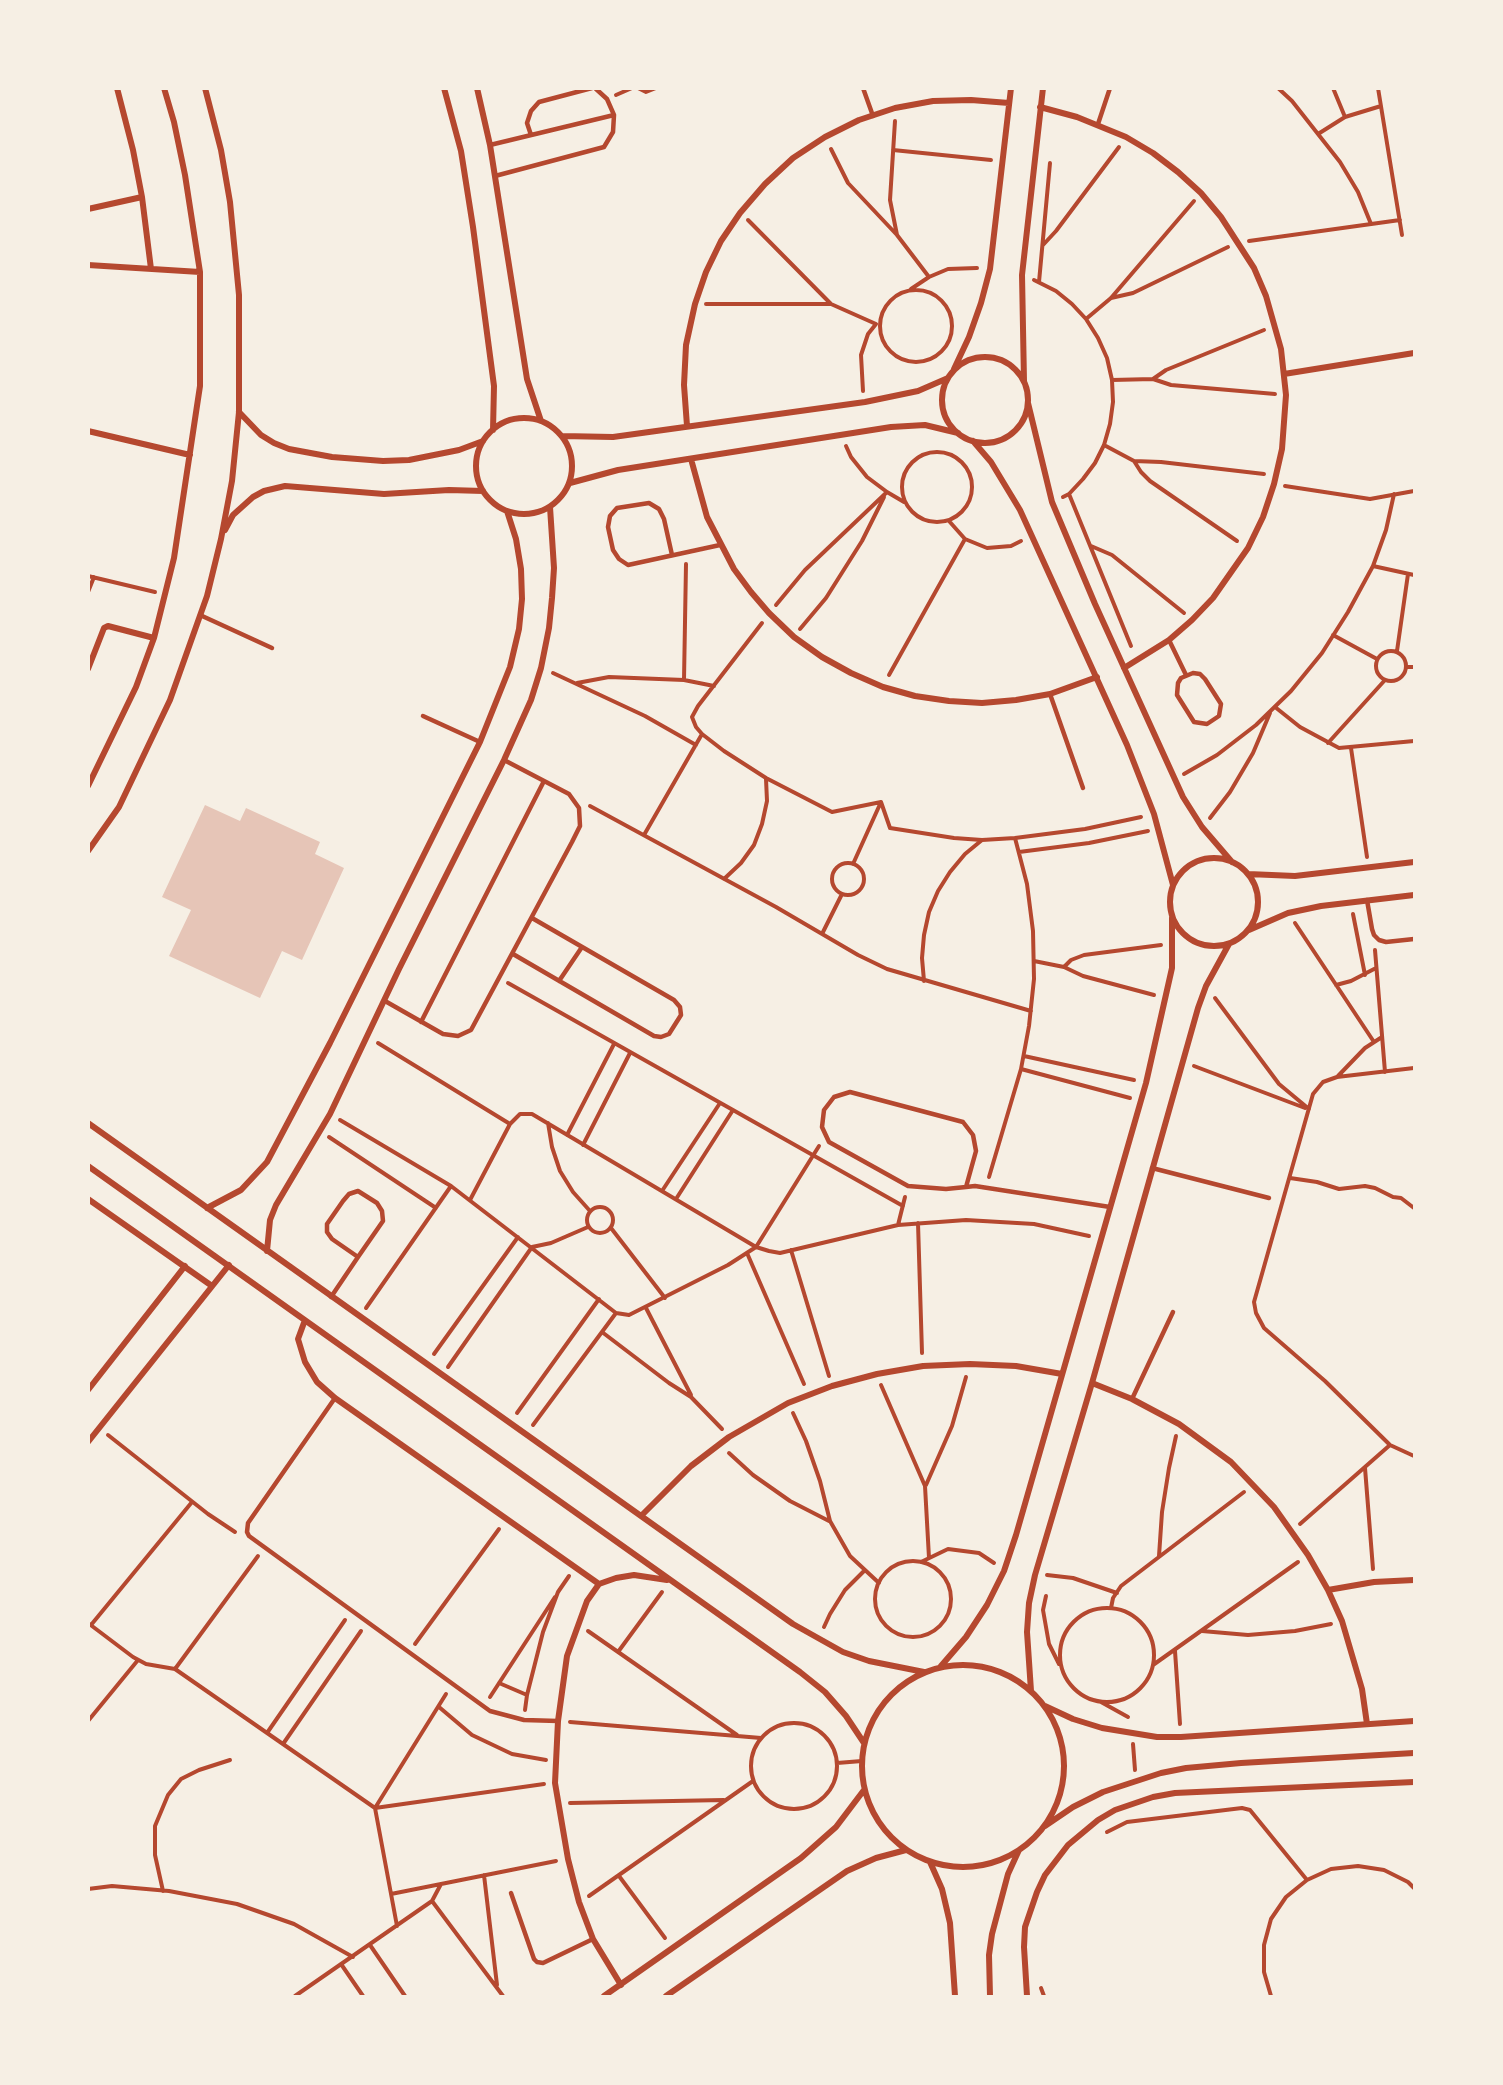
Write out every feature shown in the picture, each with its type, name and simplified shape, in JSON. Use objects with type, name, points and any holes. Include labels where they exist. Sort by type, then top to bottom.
[{"type":"street","points":[[117,88],[142,197],[151,269]]},
{"type":"street","points":[[88,786],[136,687],[154,638],[174,558],[201,386],[200,272],[185,175],[164,88]]},
{"type":"street","points":[[88,852],[119,807],[170,700],[200,615],[221,539],[232,481],[239,412],[239,295],[236,249],[221,150],[205,88]]},
{"type":"street","points":[[444,88],[461,151],[473,226],[494,386],[493,430]]},
{"type":"street","points":[[477,88],[490,145],[527,379],[541,421]]},
{"type":"street","points":[[958,433],[944,413],[942,401],[948,378],[969,337],[990,269],[1011,88]]},
{"type":"street","points":[[1024,381],[1022,275],[1043,88]]},
{"type":"street","points":[[687,426],[684,385],[686,345],[695,304],[706,272],[721,241],[740,213],[765,184],[793,158],[825,137],[895,108],[933,101],[971,100],[1009,103]]},
{"type":"street","points":[[1040,107],[1098,124],[1126,137],[1153,153],[1200,193],[1221,217],[1254,268],[1275,325],[1284,374],[1286,395],[1282,448],[1277,475],[1263,517],[1248,548],[1220,590],[1192,620],[1169,640],[1124,668]]},
{"type":"street","points":[[88,209],[142,197]]},
{"type":"street","points":[[88,265],[200,272]]},
{"type":"street","points":[[1284,374],[1414,353]]},
{"type":"street","points":[[954,369],[972,359],[992,357],[1005,361],[1016,369],[1024,381],[1052,502],[1124,668],[1187,805],[1202,827],[1232,862],[1248,874],[1254,884],[1258,896],[1258,908],[1248,931]]},
{"type":"street","points":[[562,436],[613,437],[865,402],[910,393],[948,378]]},
{"type":"street","points":[[973,441],[995,442],[1005,438],[1021,424],[1028,403]]},
{"type":"street","points":[[239,412],[255,429],[274,443],[289,449],[332,457],[383,461],[409,460],[459,450],[483,441]]},
{"type":"street","points":[[527,418],[541,421],[555,429],[569,447],[572,459],[570,483],[565,492],[550,507],[529,514],[507,511],[497,506],[483,491],[477,471],[477,461],[483,441],[506,421],[527,418]]},
{"type":"street","points":[[570,483],[618,470],[908,425],[925,425],[958,433],[973,441],[1007,485],[1097,677],[1142,779],[1173,885]]},
{"type":"street","points":[[88,431],[190,455]]},
{"type":"street","points":[[691,459],[704,507],[720,545],[734,569],[769,614],[794,637],[841,668],[883,687],[926,698],[982,703],[1050,694],[1097,677]]},
{"type":"street","points":[[221,539],[230,521],[242,505],[253,497],[275,488],[296,485],[327,490],[384,494],[448,490],[483,491]]},
{"type":"street","points":[[267,1251],[270,1220],[276,1205],[321,1132],[369,1036],[399,969],[504,760],[531,700],[541,668],[549,628],[554,568],[550,507]]},
{"type":"street","points":[[207,1208],[241,1190],[267,1162],[330,1043],[480,742],[510,667],[519,629],[522,599],[521,569],[516,539],[507,511]]},
{"type":"street","points":[[88,669],[104,628],[108,626],[154,638]]},
{"type":"street","points":[[941,1666],[966,1637],[987,1605],[1004,1571],[1146,1083],[1172,968],[1174,943],[1170,907],[1173,885],[1180,873],[1191,864],[1204,859],[1218,858],[1232,862]]},
{"type":"street","points":[[1248,874],[1295,876],[1414,862]]},
{"type":"street","points":[[1172,918],[1184,935],[1210,947],[1229,944],[1248,931],[1288,913],[1351,902],[1414,895]]},
{"type":"street","points":[[1031,1691],[1028,1632],[1029,1604],[1035,1575],[1092,1383],[1182,1061],[1206,986],[1229,944]]},
{"type":"street","points":[[88,1123],[793,1624],[843,1652],[869,1661],[924,1672]]},
{"type":"street","points":[[88,1166],[825,1692],[846,1716],[864,1743]]},
{"type":"street","points":[[88,1199],[212,1286]]},
{"type":"street","points":[[88,1442],[228,1265]]},
{"type":"street","points":[[88,1390],[185,1266]]},
{"type":"street","points":[[305,1320],[298,1339],[305,1362],[317,1382],[335,1398],[599,1584]]},
{"type":"street","points":[[641,1516],[674,1482],[720,1443],[788,1403],[832,1386],[877,1374],[923,1366],[970,1364],[1016,1366],[1062,1374]]},
{"type":"street","points":[[1092,1383],[1132,1399],[1179,1424],[1222,1456],[1254,1485],[1292,1531],[1328,1590],[1342,1622],[1362,1689],[1367,1724]]},
{"type":"street","points":[[621,1985],[593,1939],[579,1902],[568,1859],[555,1783],[558,1721],[567,1656],[587,1600],[599,1584],[634,1575],[653,1576],[671,1581]]},
{"type":"street","points":[[1328,1590],[1374,1582],[1414,1580]]},
{"type":"street","points":[[973,1664],[1004,1673],[1031,1691],[1045,1706],[1057,1729],[1063,1754],[1063,1779],[1057,1804],[1044,1826],[1019,1850],[985,1865],[948,1866],[930,1862],[906,1850],[887,1833],[873,1813],[864,1790],[862,1761],[864,1743],[876,1713],[897,1688],[924,1672],[941,1666],[973,1664]]},
{"type":"street","points":[[1045,1706],[1092,1725],[1133,1734],[1181,1737],[1414,1721]]},
{"type":"street","points":[[1044,1826],[1104,1792],[1136,1780],[1186,1768],[1414,1752]]},
{"type":"street","points":[[1027,1996],[1025,1928],[1036,1892],[1045,1875],[1068,1845],[1098,1820],[1115,1810],[1153,1797],[1175,1793],[1414,1782]]},
{"type":"street","points":[[604,1996],[819,1843],[836,1827],[864,1790]]},
{"type":"street","points":[[666,1996],[847,1870],[876,1858],[906,1850]]},
{"type":"street","points":[[990,1996],[989,1955],[992,1934],[1008,1874],[1019,1850]]},
{"type":"street","points":[[930,1862],[942,1889],[950,1923],[955,1996]]},
{"type":"lane","points":[[495,176],[604,147],[613,132],[614,115],[608,99],[594,88],[539,102],[531,111],[527,123],[531,135]]},
{"type":"lane","points":[[863,88],[873,116]]},
{"type":"lane","points":[[1098,124],[1110,88]]},
{"type":"lane","points":[[490,145],[614,115]]},
{"type":"lane","points":[[672,555],[664,519],[659,509],[649,502],[616,508],[610,516],[608,527],[613,550],[619,559],[628,565],[720,545]]},
{"type":"lane","points":[[200,615],[272,648]]},
{"type":"lane","points":[[1169,640],[1186,675]]},
{"type":"lane","points":[[1200,674],[1221,704],[1219,716],[1207,724],[1194,722],[1177,694],[1178,683],[1186,675],[1200,674]]},
{"type":"lane","points":[[1050,694],[1083,788]]},
{"type":"lane","points":[[423,716],[480,742]]},
{"type":"lane","points":[[385,1001],[443,1034],[458,1036],[471,1030],[580,826],[579,808],[569,794],[504,760]]},
{"type":"lane","points":[[421,1022],[544,781]]},
{"type":"lane","points":[[1368,900],[1374,935],[1379,940],[1386,942],[1414,939]]},
{"type":"lane","points":[[513,954],[654,1036],[661,1037],[669,1034],[681,1015],[680,1007],[674,1000],[532,918]]},
{"type":"lane","points":[[559,981],[582,947]]},
{"type":"lane","points":[[966,1187],[976,1151],[973,1135],[963,1122],[850,1092],[834,1097],[824,1110],[822,1127],[829,1142],[908,1186],[937,1189],[986,1187],[1110,1207]]},
{"type":"lane","points":[[1152,1168],[1269,1198]]},
{"type":"lane","points":[[331,1297],[383,1221],[382,1211],[377,1203],[358,1191],[349,1194],[327,1224],[327,1232],[332,1239],[358,1257]]},
{"type":"lane","points":[[1132,1399],[1173,1312]]},
{"type":"lane","points":[[335,1398],[248,1523],[247,1532],[252,1540],[490,1710],[524,1720],[558,1721]]},
{"type":"lane","points":[[511,1893],[537,1962],[543,1963],[593,1939]]},
{"type":"path","points":[[638,88],[646,92],[656,88]]},
{"type":"path","points":[[1278,88],[1292,101],[1346,172],[1358,192],[1371,224]]},
{"type":"path","points":[[1333,88],[1345,117]]},
{"type":"path","points":[[1378,88],[1402,235]]},
{"type":"path","points":[[1318,134],[1345,117],[1381,106]]},
{"type":"path","points":[[895,108],[890,200],[897,235]]},
{"type":"path","points":[[825,137],[848,183],[897,235],[928,277]]},
{"type":"path","points":[[1042,246],[1056,231],[1126,137]]},
{"type":"path","points":[[893,150],[1003,161]]},
{"type":"path","points":[[1039,282],[1051,154]]},
{"type":"path","points":[[1086,319],[1111,298],[1200,193]]},
{"type":"path","points":[[740,213],[831,304],[876,324]]},
{"type":"path","points":[[1111,298],[1133,293],[1239,242],[1400,220]]},
{"type":"path","points":[[911,289],[928,277],[948,269],[969,267],[990,269]]},
{"type":"path","points":[[1022,275],[1056,291],[1086,319],[1102,348],[1112,380],[1111,413],[1104,445],[1083,480],[1069,494],[1052,502]]},
{"type":"path","points":[[922,289],[932,293],[947,307],[952,326],[946,346],[939,354],[920,362],[900,359],[885,345],[880,335],[879,325],[882,315],[885,305],[901,292],[922,289]]},
{"type":"path","points":[[695,304],[831,304]]},
{"type":"path","points":[[865,402],[861,356],[868,334],[882,315]]},
{"type":"path","points":[[1153,379],[1166,370],[1275,325]]},
{"type":"path","points":[[1112,380],[1153,379],[1171,385],[1286,395]]},
{"type":"path","points":[[841,434],[851,457],[862,470],[886,492],[905,502],[919,518],[939,523],[949,520],[965,509],[972,490],[968,471],[955,456],[935,452],[917,458],[904,473],[902,493],[905,502]]},
{"type":"path","points":[[1104,445],[1134,461],[1277,475]]},
{"type":"path","points":[[1134,461],[1150,481],[1248,548]]},
{"type":"path","points":[[1274,484],[1370,499],[1414,491]]},
{"type":"path","points":[[881,802],[832,812],[766,778],[724,751],[702,734],[692,717],[805,570],[886,492]]},
{"type":"path","points":[[794,637],[826,598],[862,541],[886,492]]},
{"type":"path","points":[[1069,494],[1137,662]]},
{"type":"path","points":[[1175,779],[1217,754],[1256,725],[1291,691],[1322,653],[1373,566],[1386,530],[1394,494]]},
{"type":"path","points":[[949,520],[965,539],[987,548],[1011,546],[1032,535]]},
{"type":"path","points":[[883,687],[965,539]]},
{"type":"path","points":[[1090,546],[1112,555],[1192,620]]},
{"type":"path","points":[[684,681],[686,552]]},
{"type":"path","points":[[1373,566],[1414,574]]},
{"type":"path","points":[[1397,651],[1408,574]]},
{"type":"path","points":[[88,592],[91,576],[165,595]]},
{"type":"path","points":[[1333,635],[1377,659]]},
{"type":"path","points":[[1385,680],[1377,671],[1377,659],[1385,651],[1397,651],[1402,655],[1407,667]]},
{"type":"path","points":[[1407,667],[1414,667]]},
{"type":"path","points":[[1328,742],[1385,680],[1396,680],[1401,677],[1407,667]]},
{"type":"path","points":[[541,668],[645,716],[696,745]]},
{"type":"path","points":[[576,683],[609,677],[684,681],[714,686]]},
{"type":"path","points":[[1273,709],[1339,748],[1414,741]]},
{"type":"path","points":[[1202,827],[1230,792],[1253,753],[1273,709]]},
{"type":"path","points":[[644,835],[702,734]]},
{"type":"path","points":[[1351,748],[1369,868]]},
{"type":"path","points":[[724,879],[747,854],[762,824],[767,801],[766,778]]},
{"type":"path","points":[[569,794],[877,964],[924,981],[1031,1011]]},
{"type":"path","points":[[881,802],[890,828],[982,840],[1085,829],[1154,814]]},
{"type":"path","points":[[853,864],[881,802]]},
{"type":"path","points":[[1019,852],[1089,843],[1158,829]]},
{"type":"path","points":[[986,1187],[1021,1069],[1031,1011],[1033,931],[1027,884],[1015,838]]},
{"type":"path","points":[[924,981],[922,958],[929,912],[950,872],[965,854],[982,840]]},
{"type":"path","points":[[853,864],[859,868],[864,881],[856,893],[849,896],[842,894],[836,891],[831,877],[839,865],[853,864]]},
{"type":"path","points":[[822,934],[842,894]]},
{"type":"path","points":[[1351,902],[1365,975]]},
{"type":"path","points":[[1288,913],[1374,1042]]},
{"type":"path","points":[[1374,935],[1385,1072]]},
{"type":"path","points":[[1064,967],[1071,960],[1084,955],[1174,943]]},
{"type":"path","points":[[1034,961],[1064,967],[1083,976],[1166,999]]},
{"type":"path","points":[[1336,985],[1365,975],[1376,968]]},
{"type":"path","points":[[500,979],[903,1206]]},
{"type":"path","points":[[1206,986],[1279,1084],[1309,1109]]},
{"type":"path","points":[[369,1036],[510,1124]]},
{"type":"path","points":[[1337,1077],[1350,1061],[1382,1037]]},
{"type":"path","points":[[567,1135],[614,1044]]},
{"type":"path","points":[[583,1144],[630,1053]]},
{"type":"path","points":[[1024,1056],[1146,1083]]},
{"type":"path","points":[[1182,1061],[1309,1109]]},
{"type":"path","points":[[1414,1068],[1337,1077],[1323,1082],[1313,1094],[1254,1302],[1263,1328],[1325,1381],[1390,1445],[1414,1455]]},
{"type":"path","points":[[1021,1069],[1141,1101]]},
{"type":"path","points":[[662,1191],[720,1103]]},
{"type":"path","points":[[676,1198],[733,1110]]},
{"type":"path","points":[[330,1114],[451,1186],[616,1313],[629,1315],[646,1308],[756,1247],[826,1135]]},
{"type":"path","points":[[470,1200],[510,1124],[520,1114],[532,1114],[756,1247],[780,1253],[898,1225],[966,1220],[1034,1224],[1101,1238]]},
{"type":"path","points":[[548,1123],[552,1148],[560,1171],[573,1192],[590,1211]]},
{"type":"path","points":[[321,1132],[436,1208]]},
{"type":"path","points":[[1290,1178],[1317,1182],[1339,1189],[1365,1186],[1375,1188],[1393,1197],[1401,1198],[1414,1208]]},
{"type":"path","points":[[360,1317],[451,1186]]},
{"type":"path","points":[[898,1225],[908,1186]]},
{"type":"path","points":[[600,1206],[606,1207],[613,1217],[611,1228],[599,1233],[588,1227],[587,1216],[590,1211],[600,1206]]},
{"type":"path","points":[[918,1223],[923,1366]]},
{"type":"path","points":[[442,1376],[532,1247],[551,1243],[588,1227]]},
{"type":"path","points":[[611,1228],[664,1298]]},
{"type":"path","points":[[426,1364],[518,1237]]},
{"type":"path","points":[[791,1250],[832,1386]]},
{"type":"path","points":[[747,1253],[809,1395]]},
{"type":"path","points":[[510,1424],[599,1299]]},
{"type":"path","points":[[646,1308],[691,1396],[729,1437]]},
{"type":"path","points":[[526,1434],[616,1313]]},
{"type":"path","points":[[602,1332],[669,1383],[691,1396]]},
{"type":"path","points":[[925,1486],[952,1426],[970,1364]]},
{"type":"path","points":[[877,1374],[925,1486],[929,1558]]},
{"type":"path","points":[[788,1403],[806,1441],[820,1481],[830,1521],[850,1556],[879,1583]]},
{"type":"path","points":[[1159,1557],[1168,1468],[1179,1424]]},
{"type":"path","points":[[99,1428],[222,1524],[252,1540]]},
{"type":"path","points":[[720,1443],[753,1474],[790,1501],[830,1521]]},
{"type":"path","points":[[1292,1531],[1390,1445]]},
{"type":"path","points":[[1365,1468],[1374,1582]]},
{"type":"path","points":[[1111,1608],[1121,1586],[1254,1485]]},
{"type":"path","points":[[192,1502],[90,1624],[138,1660],[160,1668],[176,1669],[375,1808],[555,1783]]},
{"type":"path","points":[[409,1652],[507,1519]]},
{"type":"path","points":[[176,1669],[264,1548]]},
{"type":"path","points":[[920,1562],[948,1549],[979,1552],[1004,1571]]},
{"type":"path","points":[[1100,1702],[1123,1700],[1133,1694],[1145,1682],[1153,1666],[1308,1554]]},
{"type":"path","points":[[900,1563],[929,1564],[945,1577],[951,1596],[951,1606],[943,1624],[927,1635],[907,1637],[897,1634],[882,1621],[876,1602],[879,1583],[884,1574],[900,1563]]},
{"type":"path","points":[[484,1706],[575,1567]]},
{"type":"path","points":[[819,1640],[845,1590],[865,1570]]},
{"type":"path","points":[[1035,1575],[1050,1575],[1095,1584],[1117,1593]]},
{"type":"path","points":[[1050,1575],[1044,1610],[1049,1644],[1064,1675],[1078,1693],[1133,1719]]},
{"type":"path","points":[[618,1652],[671,1581]]},
{"type":"path","points":[[524,1720],[527,1695],[543,1632],[558,1592]]},
{"type":"path","points":[[1064,1675],[1060,1663],[1060,1650],[1062,1638],[1068,1628],[1087,1612],[1111,1608],[1122,1611],[1141,1623],[1152,1643],[1153,1666]]},
{"type":"path","points":[[267,1733],[351,1611]]},
{"type":"path","points":[[283,1744],[367,1622]]},
{"type":"path","points":[[1201,1631],[1248,1635],[1295,1631],[1342,1622]]},
{"type":"path","points":[[578,1624],[737,1736]]},
{"type":"path","points":[[1175,1650],[1181,1737]]},
{"type":"path","points":[[88,1720],[138,1660]]},
{"type":"path","points":[[397,1926],[375,1808],[453,1683]]},
{"type":"path","points":[[499,1683],[527,1695]]},
{"type":"path","points":[[439,1707],[472,1735],[512,1754],[556,1762]]},
{"type":"path","points":[[558,1721],[761,1738]]},
{"type":"path","points":[[1170,1722],[1180,1722]]},
{"type":"path","points":[[802,1723],[822,1733],[835,1752],[837,1763],[837,1774],[827,1795],[819,1802],[797,1810],[776,1806],[766,1800],[753,1781],[751,1758],[754,1747],[769,1730],[779,1725],[802,1723]]},
{"type":"path","points":[[1133,1734],[1136,1780]]},
{"type":"path","points":[[163,1891],[155,1855],[154,1826],[168,1795],[182,1779],[230,1760]]},
{"type":"path","points":[[837,1763],[862,1761]]},
{"type":"path","points":[[579,1902],[753,1781]]},
{"type":"path","points":[[559,1803],[725,1800]]},
{"type":"path","points":[[1102,1834],[1127,1822],[1242,1808],[1250,1810],[1307,1880]]},
{"type":"path","points":[[391,1894],[568,1859]]},
{"type":"path","points":[[1271,1996],[1264,1972],[1264,1946],[1271,1919],[1286,1897],[1307,1880],[1331,1869],[1358,1866],[1384,1870],[1408,1882],[1414,1888]]},
{"type":"path","points":[[484,1875],[497,1988]]},
{"type":"path","points":[[619,1876],[673,1948]]},
{"type":"path","points":[[295,1996],[432,1901],[441,1884]]},
{"type":"path","points":[[88,1889],[112,1886],[163,1891],[237,1904],[294,1924],[353,1957]]},
{"type":"path","points":[[432,1901],[503,1996]]},
{"type":"path","points":[[370,1945],[405,1996]]},
{"type":"path","points":[[341,1965],[363,1996]]},
{"type":"path","points":[[1039,1979],[1044,1996]]},
{"type":"building","points":[[205,805],[240,821],[246,808],[320,842],[315,854],[344,868],[302,960],[282,951],[260,998],[169,956],[191,910],[162,897]]}]
